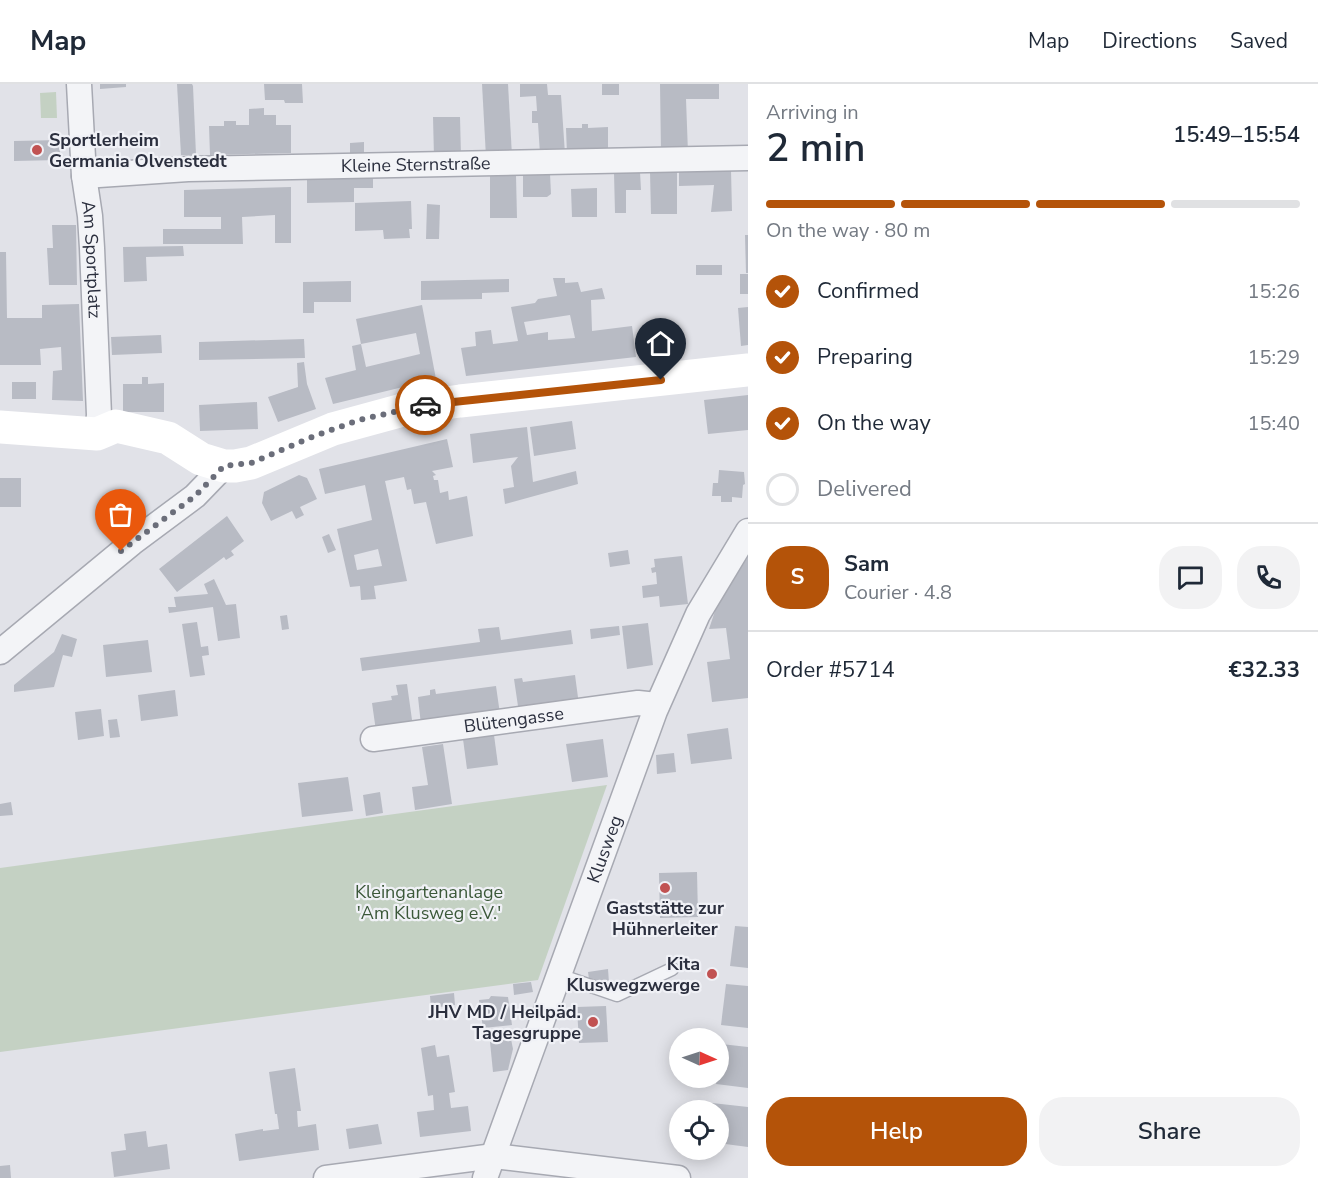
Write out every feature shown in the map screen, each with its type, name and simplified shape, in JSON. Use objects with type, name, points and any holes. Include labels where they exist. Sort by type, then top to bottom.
[{"type":"main road","points":[[0,427],[97,434],[116,426],[168,438],[213,463],[251,463],[333,429],[410,408],[460,400],[748,370]]},
{"type":"street","name":"Am Sportplatz","points":[[79,84],[84,176],[92,248],[99,415],[97,434]]},
{"type":"street","name":"Kleine Sternstraße","points":[[84,176],[188,168],[748,158]]},
{"type":"street","points":[[0,652],[132,543],[195,496],[213,463]]},
{"type":"street","name":"Klusweg","points":[[490,1167],[657,705],[698,614],[748,531]]},
{"type":"street","name":"Blütengasse","points":[[373,740],[638,704],[657,705]]},
{"type":"street","points":[[326,1178],[490,1167],[678,1178]]},
{"type":"lane","points":[[559,975],[617,995],[672,969]]},
{"type":"green space","points":[[56,92],[57,118],[41,118],[40,93]]},
{"type":"green space","name":"Kleingartenanlage 'Am Klusweg e.V.'","points":[[607,785],[538,980],[0,1052],[0,868]]},
{"type":"building","points":[[100,84],[126,84],[126,87],[100,89]]},
{"type":"building","points":[[177,84],[192,84],[193,86],[196,155],[181,155]]},
{"type":"building","points":[[264,84],[302,84],[303,103],[265,100]]},
{"type":"building","points":[[482,84],[508,84],[512,156],[486,157]]},
{"type":"building","points":[[520,84],[547,84],[548,95],[561,95],[565,154],[540,154],[538,123],[532,123],[532,111],[537,111],[536,96],[520,97]]},
{"type":"building","points":[[602,84],[619,84],[619,95],[602,95]]},
{"type":"building","points":[[660,84],[719,84],[719,99],[686,99],[688,153],[661,153]]},
{"type":"building","points":[[264,108],[264,115],[276,115],[276,125],[291,125],[291,153],[210,155],[209,126],[224,126],[224,121],[236,121],[236,125],[249,125],[249,109]]},
{"type":"building","points":[[433,117],[460,117],[461,156],[434,157]]},
{"type":"building","points":[[582,124],[588,124],[588,128],[608,127],[608,154],[567,155],[566,128],[582,128]]},
{"type":"building","name":"Sportlerheim Germania Olvenstedt","points":[[60,140],[60,160],[14,161],[14,141]]},
{"type":"building","points":[[364,142],[364,159],[350,159],[350,143]]},
{"type":"building","points":[[731,170],[732,211],[711,212],[714,185],[679,186],[679,171]]},
{"type":"building","points":[[677,171],[677,214],[651,214],[650,172]]},
{"type":"building","points":[[640,172],[641,190],[626,190],[626,213],[615,213],[614,173]]},
{"type":"building","points":[[523,174],[550,174],[551,194],[547,197],[523,197]]},
{"type":"building","points":[[490,176],[516,176],[517,218],[490,218]]},
{"type":"building","points":[[373,178],[373,188],[354,188],[354,202],[307,203],[307,179]]},
{"type":"building","points":[[291,187],[291,243],[275,243],[275,215],[242,217],[243,244],[163,244],[163,229],[221,229],[221,217],[184,217],[184,190]]},
{"type":"building","points":[[597,188],[597,217],[572,217],[571,189]]},
{"type":"building","points":[[411,201],[410,238],[384,239],[383,230],[355,231],[355,203]]},
{"type":"building","points":[[427,204],[440,205],[439,239],[426,239]]},
{"type":"building","points":[[52,225],[76,225],[77,285],[49,285],[47,248],[53,248]]},
{"type":"building","points":[[745,235],[748,235],[748,273],[746,273]]},
{"type":"building","points":[[183,246],[184,256],[146,257],[147,281],[124,282],[123,247]]},
{"type":"building","points":[[0,252],[6,252],[7,318],[42,318],[42,305],[79,304],[83,401],[52,400],[53,371],[62,370],[61,347],[40,349],[41,365],[0,365]]},
{"type":"building","points":[[696,265],[722,265],[722,275],[696,275]]},
{"type":"building","points":[[740,274],[748,274],[748,294],[740,294]]},
{"type":"building","points":[[553,278],[565,278],[565,283],[578,282],[581,292],[602,288],[605,299],[591,300],[592,331],[632,326],[636,357],[466,376],[461,348],[476,346],[475,332],[491,330],[493,344],[518,341],[511,307],[557,296]],"holes":[[[570,315],[575,338],[548,340],[548,332],[527,335],[524,322]]]},
{"type":"building","points":[[509,279],[509,292],[482,293],[482,299],[421,300],[421,281]]},
{"type":"building","points":[[351,281],[351,302],[314,302],[314,313],[303,313],[303,282]]},
{"type":"building","points":[[422,305],[436,379],[333,404],[325,378],[356,370],[352,346],[361,344],[356,319]],"holes":[[[416,333],[420,354],[366,367],[361,344]]]},
{"type":"building","points":[[748,307],[748,345],[741,346],[738,308]]},
{"type":"building","points":[[161,335],[162,353],[112,355],[111,337]]},
{"type":"building","points":[[304,339],[305,358],[199,360],[199,342]]},
{"type":"building","points":[[304,362],[307,384],[316,409],[278,422],[268,397],[298,387],[297,363]]},
{"type":"building","points":[[142,377],[148,377],[148,384],[164,383],[164,412],[123,412],[123,384],[142,384]]},
{"type":"building","points":[[12,382],[36,382],[36,399],[12,399]]},
{"type":"building","points":[[748,395],[748,430],[708,434],[704,400]]},
{"type":"building","points":[[257,402],[258,429],[200,431],[199,405]]},
{"type":"building","points":[[572,421],[576,449],[534,456],[530,427]]},
{"type":"building","points":[[527,427],[533,482],[576,471],[578,484],[505,504],[503,489],[514,487],[511,466],[518,457],[473,463],[470,434]]},
{"type":"building","points":[[447,439],[453,467],[432,471],[436,475],[433,476],[434,480],[438,480],[440,493],[448,491],[449,500],[467,496],[473,536],[436,544],[426,502],[414,504],[411,489],[407,490],[404,477],[385,481],[407,581],[374,586],[376,599],[361,600],[360,586],[350,587],[337,529],[372,520],[365,485],[325,494],[319,469]],"holes":[[[378,549],[382,566],[357,570],[354,555]]]},
{"type":"building","points":[[719,470],[744,472],[745,484],[742,498],[732,497],[732,502],[721,502],[721,496],[712,496],[713,483],[718,483]]},
{"type":"building","points":[[299,475],[307,478],[317,499],[300,507],[304,515],[296,519],[292,511],[271,521],[262,503],[264,492]]},
{"type":"building","points":[[0,478],[21,478],[21,507],[0,507]]},
{"type":"building","points":[[227,516],[244,541],[231,551],[234,555],[226,560],[224,557],[177,592],[159,569]]},
{"type":"building","points":[[329,534],[336,550],[328,553],[322,537]]},
{"type":"building","points":[[628,550],[630,564],[610,567],[608,553]]},
{"type":"building","points":[[682,556],[688,604],[660,607],[659,596],[643,598],[642,586],[657,584],[656,572],[652,573],[651,568],[655,567],[654,559]]},
{"type":"building","points":[[748,557],[748,698],[712,702],[707,662],[730,659],[726,628],[709,629],[716,608]]},
{"type":"building","points":[[214,579],[226,605],[236,604],[240,638],[218,641],[213,607],[169,613],[168,607],[176,607],[174,597],[208,594],[204,584]]},
{"type":"building","points":[[287,615],[289,629],[282,630],[280,616]]},
{"type":"building","points":[[197,622],[201,647],[208,646],[209,655],[202,656],[205,675],[190,677],[182,624]]},
{"type":"building","points":[[648,623],[653,665],[627,669],[622,626]]},
{"type":"building","points":[[619,626],[620,635],[591,639],[590,629]]},
{"type":"building","points":[[499,627],[501,640],[571,630],[573,644],[362,671],[360,658],[480,642],[478,629]]},
{"type":"building","points":[[62,634],[77,639],[72,657],[63,655],[54,687],[14,692],[14,685],[54,652]]},
{"type":"building","points":[[148,640],[152,672],[106,677],[103,645]]},
{"type":"building","points":[[575,675],[579,705],[519,713],[514,679],[522,678],[523,682]]},
{"type":"building","points":[[407,684],[413,727],[376,731],[372,703],[392,700],[391,696],[398,695],[396,685]]},
{"type":"building","points":[[496,686],[500,714],[421,725],[418,697],[430,695],[430,690],[435,689],[436,694]]},
{"type":"building","points":[[175,690],[178,716],[141,721],[138,695]]},
{"type":"building","points":[[101,709],[104,736],[78,740],[75,712]]},
{"type":"building","points":[[117,719],[120,737],[110,738],[108,720]]},
{"type":"building","points":[[728,728],[732,759],[691,764],[687,734]]},
{"type":"building","points":[[494,735],[498,765],[467,769],[463,739]]},
{"type":"building","points":[[603,739],[608,777],[572,782],[566,744]]},
{"type":"building","points":[[443,744],[452,804],[415,810],[412,787],[428,785],[422,747]]},
{"type":"building","points":[[674,753],[676,772],[657,774],[656,755]]},
{"type":"building","points":[[348,777],[353,811],[302,817],[298,783]]},
{"type":"building","points":[[380,792],[383,813],[366,816],[363,795]]},
{"type":"building","points":[[11,802],[13,815],[0,816],[0,804]]},
{"type":"building","points":[[697,872],[698,917],[660,918],[659,873]]},
{"type":"building","points":[[735,926],[748,927],[748,968],[730,966]]},
{"type":"building","points":[[608,969],[609,983],[590,986],[588,972]]},
{"type":"building","points":[[531,982],[533,992],[514,995],[513,984]]},
{"type":"building","points":[[726,984],[748,986],[748,1028],[721,1025]]},
{"type":"building","points":[[454,993],[455,1005],[431,1008],[430,996]]},
{"type":"building","points":[[491,996],[508,997],[512,1025],[483,1028],[479,1000],[489,999]]},
{"type":"building","name":"JHV MD / Heilpäd. Tagesgruppe","points":[[606,1006],[608,1042],[579,1043],[577,1007]]},
{"type":"building","points":[[511,1039],[513,1049],[508,1070],[493,1072],[490,1042]]},
{"type":"building","points":[[435,1045],[437,1057],[449,1055],[455,1092],[449,1093],[451,1108],[468,1106],[471,1131],[420,1137],[417,1112],[434,1110],[433,1095],[428,1096],[421,1048]]},
{"type":"building","points":[[729,1045],[748,1047],[748,1088],[729,1086]]},
{"type":"building","points":[[295,1068],[301,1111],[297,1111],[298,1127],[316,1124],[319,1150],[239,1161],[235,1134],[263,1129],[263,1131],[279,1129],[269,1072]]},
{"type":"building","points":[[729,1105],[748,1107],[748,1147],[729,1144]]},
{"type":"building","points":[[378,1124],[382,1144],[349,1149],[346,1129]]},
{"type":"building","points":[[146,1131],[148,1147],[167,1144],[170,1169],[114,1177],[111,1152],[126,1150],[124,1134]]},
{"type":"building","points":[[10,1165],[11,1178],[0,1178],[0,1166]]},
{"type":"way so far","points":[[121,551],[195,496],[224,466],[251,463],[359,420],[425,405]]},
{"type":"place","name":"Sportlerheim Germania Olvenstedt","points":[[37,150]]},
{"type":"place","name":"Gaststätte zur Hühnerleiter","points":[[665,888]]},
{"type":"place","name":"Kita Kluswegzwerge","points":[[712,974]]},
{"type":"place","name":"JHV MD / Heilpäd. Tagesgruppe","points":[[593,1022]]},
{"type":"route","points":[[425,405],[661,380]]}]
